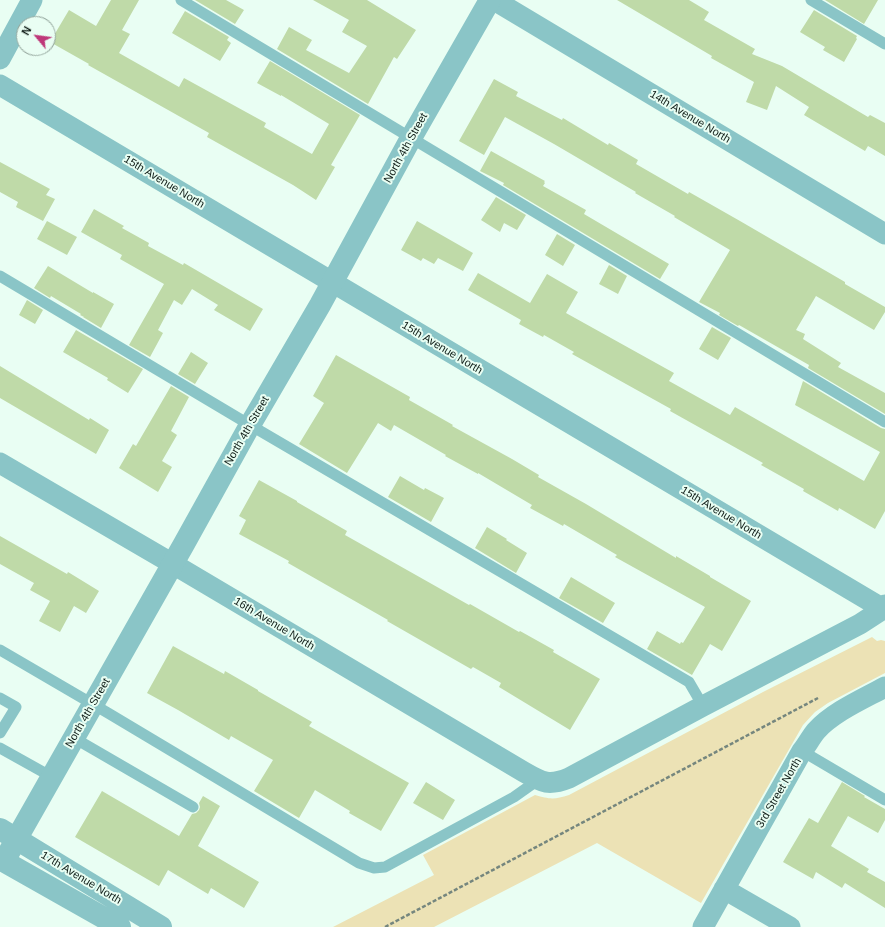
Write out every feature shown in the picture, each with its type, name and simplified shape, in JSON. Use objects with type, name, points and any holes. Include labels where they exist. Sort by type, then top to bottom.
[{"type":"street","points":[[0,59],[32,0]]},
{"type":"street","name":"North 4th Street","points":[[2,860],[8,834],[52,777],[250,425],[320,305],[411,138],[490,0]]},
{"type":"street","name":"14th Avenue North","points":[[494,0],[885,234]]},
{"type":"street","name":"15th Avenue North","points":[[0,85],[884,608]]},
{"type":"street","name":"16th Avenue North","points":[[0,463],[543,781]]},
{"type":"street","points":[[543,781],[558,782],[570,778],[703,706],[860,624],[884,608]]},
{"type":"street","name":"3rd Street North","points":[[703,927],[802,752],[816,731],[827,721],[842,711],[885,687]]},
{"type":"street","name":"17th Avenue North","points":[[8,834],[162,927]]},
{"type":"street","name":"17th Avenue North","points":[[2,860],[120,927]]},
{"type":"street","points":[[724,889],[790,927]]},
{"type":"lane","points":[[181,0],[885,422]]},
{"type":"lane","points":[[811,0],[885,44]]},
{"type":"lane","points":[[0,276],[250,425],[689,682],[703,706]]},
{"type":"lane","points":[[0,650],[359,863],[374,868],[386,867],[543,781]]},
{"type":"lane","points":[[0,698],[16,707],[0,733]]},
{"type":"lane","points":[[74,738],[193,806]]},
{"type":"lane","points":[[0,748],[52,777]]},
{"type":"lane","points":[[802,752],[885,800]]},
{"type":"path","points":[[385,927],[824,695]]},
{"type":"shaded area","points":[[872,637],[877,641],[885,641],[885,673],[828,703],[815,712],[803,725],[701,903],[597,843],[434,927],[333,927],[434,875],[423,855],[535,795],[559,798],[569,795],[763,692]]},
{"type":"building","points":[[111,0],[139,0],[122,30],[130,34],[119,53],[179,87],[184,78],[266,123],[264,127],[312,154],[329,124],[281,95],[257,83],[270,61],[360,115],[331,165],[335,167],[316,200],[293,185],[207,137],[209,133],[56,45],[56,32],[69,10],[96,26]]},
{"type":"building","points":[[195,0],[226,0],[244,10],[235,24]]},
{"type":"building","points":[[313,0],[367,0],[416,30],[397,59],[394,57],[368,104],[277,49],[289,27],[312,40],[306,50],[349,73],[367,46],[342,32],[349,20]]},
{"type":"building","points":[[617,0],[689,0],[709,12],[704,20],[755,49],[752,54],[782,66],[868,117],[870,115],[885,123],[885,156],[868,146],[865,151],[804,115],[809,107],[776,86],[767,110],[746,102],[754,82],[711,58],[712,56]]},
{"type":"building","points":[[825,0],[878,0],[864,24]]},
{"type":"building","points":[[814,10],[857,36],[857,39],[844,62],[823,50],[825,47],[800,32]]},
{"type":"building","points":[[185,11],[229,37],[227,40],[231,43],[220,61],[172,33]]},
{"type":"building","points":[[494,79],[518,92],[516,96],[562,120],[563,118],[608,145],[609,143],[638,160],[636,164],[688,194],[689,192],[740,221],[885,307],[885,312],[874,330],[816,296],[796,330],[805,334],[803,339],[841,363],[838,367],[885,393],[885,414],[808,368],[809,365],[739,325],[738,326],[719,315],[720,313],[699,302],[730,250],[635,193],[636,192],[505,117],[484,155],[459,141]]},
{"type":"building","points":[[491,151],[545,181],[543,186],[586,210],[584,214],[669,264],[660,279],[503,185],[504,183],[480,171]]},
{"type":"building","points":[[0,162],[50,189],[46,195],[55,199],[43,221],[16,207],[18,202],[0,192]]},
{"type":"building","points":[[496,197],[526,215],[517,230],[504,223],[500,232],[481,220]]},
{"type":"building","points":[[94,209],[124,226],[122,228],[149,243],[148,246],[183,265],[184,263],[263,309],[250,331],[214,310],[218,305],[192,289],[182,305],[174,300],[158,330],[163,333],[150,357],[129,345],[164,284],[120,259],[122,255],[81,232]]},
{"type":"building","points":[[47,221],[77,237],[67,255],[37,239]]},
{"type":"building","points":[[417,221],[473,253],[463,271],[438,258],[434,264],[423,258],[421,261],[401,250]]},
{"type":"building","points":[[557,234],[575,245],[563,266],[545,255]]},
{"type":"building","points":[[609,265],[627,276],[618,294],[599,284]]},
{"type":"building","points":[[48,266],[114,304],[101,328],[51,296],[50,298],[34,288]]},
{"type":"building","points":[[478,273],[530,303],[547,274],[578,292],[566,313],[674,373],[669,381],[730,415],[735,407],[864,481],[880,452],[795,405],[803,381],[885,429],[885,511],[875,529],[839,508],[838,511],[803,491],[804,489],[761,465],[763,463],[670,411],[671,409],[572,354],[574,352],[544,335],[543,337],[519,324],[521,320],[468,290]]},
{"type":"building","points":[[27,300],[43,310],[35,324],[19,315]]},
{"type":"building","points":[[712,327],[731,338],[718,360],[699,349]]},
{"type":"building","points":[[76,330],[143,369],[128,393],[107,380],[108,378],[63,352]]},
{"type":"building","points":[[191,352],[208,363],[195,384],[178,374]]},
{"type":"building","points":[[336,355],[410,397],[409,400],[539,475],[538,477],[751,601],[722,651],[710,644],[692,675],[647,649],[657,631],[680,644],[681,642],[683,643],[705,607],[615,557],[617,555],[564,524],[563,526],[530,508],[532,505],[478,473],[445,456],[446,455],[394,425],[391,431],[378,423],[347,473],[299,444],[324,403],[313,396]]},
{"type":"building","points":[[0,366],[89,420],[90,418],[109,430],[96,454],[0,398]]},
{"type":"building","points":[[171,386],[189,397],[171,431],[177,435],[162,461],[172,467],[158,492],[119,468],[133,444],[136,446]]},
{"type":"building","points":[[400,476],[424,490],[425,488],[444,498],[431,522],[388,497]]},
{"type":"building","points":[[259,480],[347,531],[345,535],[469,605],[470,604],[554,650],[553,652],[600,679],[570,730],[499,687],[501,683],[473,667],[471,669],[288,563],[289,561],[239,534],[246,520],[239,516]]},
{"type":"building","points":[[487,527],[527,553],[516,573],[475,548]]},
{"type":"building","points":[[0,536],[67,574],[68,572],[99,591],[86,613],[74,606],[60,632],[39,621],[50,601],[30,590],[34,583],[0,564]]},
{"type":"building","points":[[571,577],[615,603],[603,623],[559,598]]},
{"type":"building","points":[[173,646],[224,674],[225,671],[258,690],[312,722],[309,726],[409,783],[381,831],[349,813],[350,811],[315,790],[299,818],[254,791],[273,760],[231,736],[229,740],[147,693]]},
{"type":"building","points":[[426,782],[455,800],[443,820],[413,803]]},
{"type":"building","points":[[842,782],[885,809],[885,820],[878,833],[848,816],[831,846],[869,869],[867,872],[885,882],[885,908],[845,883],[842,888],[816,872],[813,879],[783,862],[809,818],[818,823]]},
{"type":"building","points":[[102,791],[179,836],[192,814],[199,810],[199,803],[203,796],[220,806],[198,846],[259,882],[244,908],[211,888],[208,894],[168,870],[159,886],[75,837]]}]
